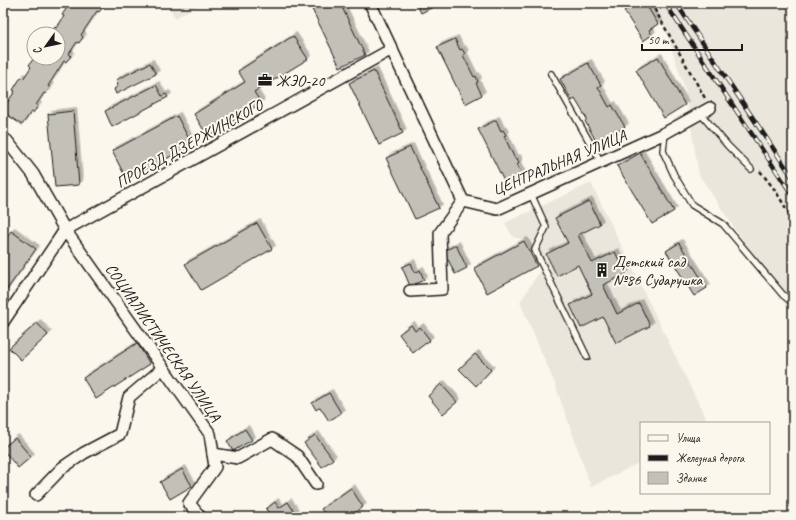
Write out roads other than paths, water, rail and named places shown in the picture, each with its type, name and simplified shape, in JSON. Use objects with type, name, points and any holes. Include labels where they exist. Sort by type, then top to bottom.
[{"type":"street","points":[[370,3],[463,201],[440,233],[442,289],[410,291]]},
{"type":"street","name":"ПРОЕЗД ДЗЕРЖИНСКОГО","points":[[65,230],[392,49]]},
{"type":"street","name":"ЦЕНТРАЛЬНАЯ УЛИЦА","points":[[463,201],[497,209],[665,133],[705,111]]},
{"type":"street","name":"СОЦИАЛИСТИЧЕСКАЯ УЛИЦА","points":[[3,138],[7,140],[33,174],[65,230],[210,434],[215,467],[189,503],[200,517]]},
{"type":"street","points":[[3,322],[65,230]]},
{"type":"street","points":[[36,495],[62,468],[84,453],[120,434],[130,397],[163,368]]},
{"type":"street","points":[[213,454],[238,458],[272,440],[297,456],[316,484]]},
{"type":"lane","points":[[551,74],[601,162]]},
{"type":"lane","points":[[705,111],[728,146],[751,169]]},
{"type":"lane","points":[[665,133],[663,151],[674,175],[692,205],[723,224],[778,289],[793,303]]},
{"type":"lane","points":[[532,194],[546,227],[535,250],[587,357]]},
{"type":"railway","points":[[665,3],[793,196]]},
{"type":"railway","points":[[676,3],[793,178]]},
{"type":"place","name":"ЖЭО-20","points":[[265,80]]},
{"type":"place","name":"Детский сад №86 Сударушка","points":[[602,270]]}]
